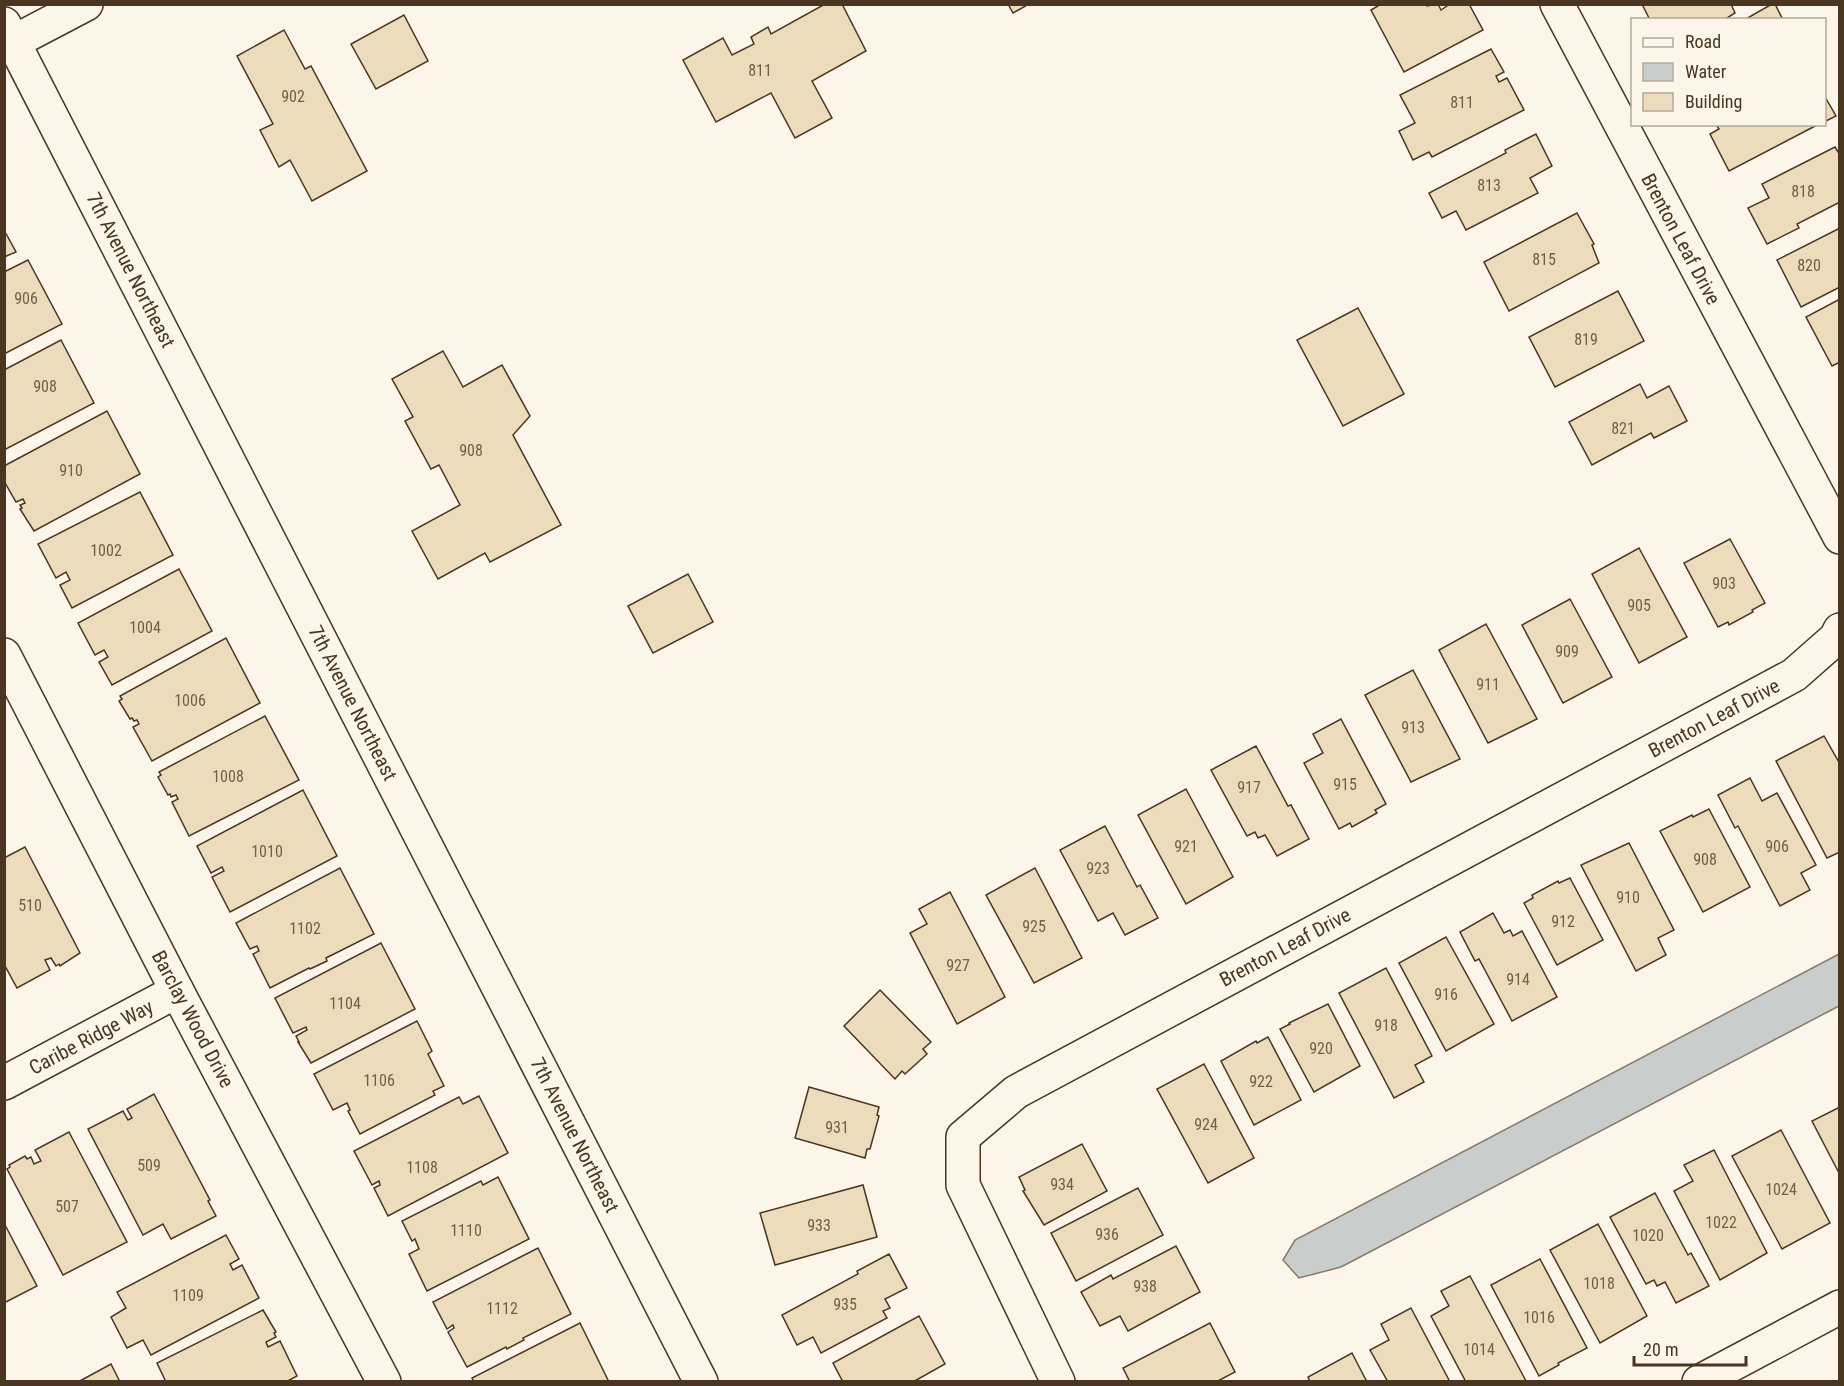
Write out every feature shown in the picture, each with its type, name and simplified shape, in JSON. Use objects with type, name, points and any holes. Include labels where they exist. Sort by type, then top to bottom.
[{"type":"street","points":[[8,38],[86,4]]},
{"type":"street","name":"Brenton Leaf Drive","points":[[1557,4],[1839,537]]},
{"type":"street","name":"7th Avenue Northeast","points":[[8,38],[701,1382]]},
{"type":"street","name":"Brenton Leaf Drive","points":[[1058,1382],[963,1185],[963,1137],[1016,1092],[1794,675],[1836,638],[1839,630]]},
{"type":"street","name":"Barclay Wood Drive","points":[[4,655],[177,991],[384,1382]]},
{"type":"street","name":"Caribe Ridge Way","points":[[4,1083],[177,991]]},
{"type":"street","points":[[1699,1382],[1839,1307]]},
{"type":"water","points":[[1839,954],[1839,1006],[1341,1267],[1299,1278],[1283,1260],[1295,1240]]},
{"type":"building","points":[[825,4],[842,4],[866,51],[812,81],[832,118],[795,138],[771,93],[716,122],[683,60],[723,38],[732,55],[754,44],[751,37],[768,27],[771,34]]},
{"type":"building","points":[[1008,4],[1029,4],[1013,13]]},
{"type":"building","points":[[1381,4],[1426,4],[1427,6],[1438,4],[1441,10],[1450,4],[1469,4],[1483,30],[1404,72],[1371,10]]},
{"type":"building","points":[[1642,4],[1731,4],[1735,13],[1727,18],[1649,18]]},
{"type":"building","points":[[1775,4],[1782,18],[1748,18]]},
{"type":"building","points":[[404,15],[428,61],[376,89],[351,44]]},
{"type":"building","points":[[284,30],[305,69],[311,66],[367,171],[312,201],[290,160],[279,167],[260,130],[273,124],[237,56]]},
{"type":"building","points":[[1491,49],[1504,72],[1496,76],[1499,82],[1507,78],[1524,110],[1432,157],[1429,152],[1413,160],[1399,131],[1415,123],[1400,95]]},
{"type":"building","points":[[1826,98],[1836,116],[1826,121]]},
{"type":"building","points":[[1717,126],[1815,126],[1729,171],[1710,134],[1719,129]]},
{"type":"building","points":[[1536,134],[1552,166],[1530,178],[1538,193],[1466,230],[1456,211],[1442,218],[1429,193],[1506,153],[1505,150]]},
{"type":"building","points":[[1835,147],[1840,155],[1840,202],[1797,224],[1799,228],[1767,244],[1748,208],[1769,198],[1762,184]]},
{"type":"building","points":[[1577,213],[1594,244],[1592,245],[1599,263],[1509,311],[1484,262]]},
{"type":"building","points":[[1840,228],[1840,287],[1801,307],[1777,260]]},
{"type":"building","points":[[4,230],[16,252],[4,257]]},
{"type":"building","points":[[28,260],[62,324],[4,354],[4,272]]},
{"type":"building","points":[[1618,291],[1644,341],[1555,387],[1529,337]]},
{"type":"building","points":[[1840,299],[1840,362],[1832,366],[1806,317]]},
{"type":"building","points":[[1358,308],[1404,394],[1343,426],[1297,340]]},
{"type":"building","points":[[61,340],[94,403],[4,450],[4,370]]},
{"type":"building","points":[[443,351],[463,387],[502,365],[530,416],[513,435],[561,525],[490,562],[485,553],[438,579],[412,531],[460,505],[439,465],[431,469],[405,421],[413,417],[392,379]]},
{"type":"building","points":[[1640,384],[1647,398],[1669,386],[1687,421],[1654,438],[1651,433],[1592,465],[1569,422]]},
{"type":"building","points":[[107,411],[140,474],[34,531],[20,509],[22,508],[20,505],[25,503],[23,499],[16,502],[4,481],[4,466]]},
{"type":"building","points":[[140,492],[173,555],[72,608],[60,585],[70,580],[66,572],[56,578],[38,544]]},
{"type":"building","points":[[1730,539],[1765,603],[1729,625],[1728,622],[1718,627],[1684,563]]},
{"type":"building","points":[[1639,548],[1687,637],[1639,663],[1592,574]]},
{"type":"building","points":[[179,569],[212,631],[112,685],[99,662],[108,657],[104,650],[95,655],[78,623]]},
{"type":"building","points":[[688,574],[713,622],[653,653],[628,606]]},
{"type":"building","points":[[1570,599],[1612,677],[1563,703],[1522,625]]},
{"type":"building","points":[[1486,624],[1537,719],[1488,743],[1439,650]]},
{"type":"building","points":[[226,638],[260,703],[152,761],[133,727],[139,724],[137,720],[130,719],[119,701],[122,699],[120,696]]},
{"type":"building","points":[[1413,670],[1460,759],[1411,782],[1365,695]]},
{"type":"building","points":[[265,716],[299,780],[189,836],[172,802],[178,799],[176,795],[171,797],[170,794],[168,795],[158,777],[161,775],[159,772]]},
{"type":"building","points":[[1341,719],[1386,804],[1375,810],[1377,813],[1352,827],[1350,823],[1339,829],[1304,763],[1323,753],[1313,734]]},
{"type":"building","points":[[1824,736],[1840,764],[1840,852],[1827,858],[1776,761]]},
{"type":"building","points":[[1256,746],[1288,806],[1291,805],[1309,839],[1277,856],[1265,835],[1258,838],[1255,832],[1247,836],[1211,770]]},
{"type":"building","points":[[1750,778],[1762,801],[1777,793],[1816,865],[1801,873],[1810,890],[1780,906],[1738,826],[1735,828],[1718,795]]},
{"type":"building","points":[[1186,789],[1233,877],[1186,904],[1138,815]]},
{"type":"building","points":[[303,790],[337,856],[230,912],[212,877],[224,871],[222,867],[211,873],[197,846]]},
{"type":"building","points":[[1709,809],[1750,887],[1703,912],[1660,831]]},
{"type":"building","points":[[1105,826],[1137,887],[1140,885],[1158,918],[1125,935],[1113,913],[1098,921],[1060,850]]},
{"type":"building","points":[[1629,843],[1674,930],[1658,938],[1666,955],[1636,971],[1581,865]]},
{"type":"building","points":[[25,847],[80,953],[60,966],[59,964],[56,966],[51,958],[45,960],[50,970],[17,988],[4,964],[4,858]]},
{"type":"building","points":[[340,868],[374,934],[326,958],[327,961],[270,988],[253,954],[259,951],[257,946],[250,949],[236,923]]},
{"type":"building","points":[[1035,868],[1082,958],[1034,983],[986,895]]},
{"type":"building","points":[[1570,878],[1603,940],[1557,965],[1524,903],[1533,898],[1532,895],[1558,881],[1559,883]]},
{"type":"building","points":[[950,892],[1005,997],[957,1024],[910,933],[927,924],[919,909]]},
{"type":"building","points":[[1493,913],[1504,933],[1510,930],[1513,936],[1522,931],[1557,997],[1512,1021],[1479,959],[1475,961],[1460,932]]},
{"type":"building","points":[[1446,937],[1494,1024],[1446,1051],[1399,963]]},
{"type":"building","points":[[381,943],[415,1009],[311,1063],[296,1036],[307,1030],[306,1027],[293,1033],[275,998]]},
{"type":"building","points":[[1386,968],[1432,1056],[1415,1065],[1424,1082],[1394,1098],[1339,993]]},
{"type":"building","points":[[880,990],[931,1042],[923,1049],[927,1054],[905,1074],[902,1071],[895,1079],[844,1026]]},
{"type":"building","points":[[1328,1004],[1360,1066],[1314,1092],[1280,1029]]},
{"type":"building","points":[[417,1021],[432,1051],[428,1054],[444,1086],[433,1091],[435,1095],[360,1134],[348,1111],[350,1110],[347,1103],[333,1110],[314,1074]]},
{"type":"building","points":[[1268,1037],[1301,1100],[1254,1125],[1221,1061],[1256,1041],[1257,1043]]},
{"type":"building","points":[[1204,1064],[1254,1158],[1208,1183],[1157,1089]]},
{"type":"building","points":[[809,1087],[879,1107],[877,1115],[879,1116],[870,1149],[867,1149],[865,1158],[795,1138]]},
{"type":"building","points":[[154,1094],[210,1200],[208,1201],[216,1216],[171,1239],[163,1224],[143,1235],[88,1129],[123,1111],[128,1120],[132,1118],[127,1109]]},
{"type":"building","points":[[479,1096],[508,1153],[388,1216],[374,1188],[380,1185],[379,1181],[372,1185],[354,1151],[459,1097],[463,1104]]},
{"type":"building","points":[[1840,1107],[1840,1175],[1812,1121]]},
{"type":"building","points":[[1781,1130],[1830,1223],[1782,1249],[1732,1156]]},
{"type":"building","points":[[69,1132],[127,1242],[63,1275],[7,1169],[9,1165],[25,1156],[27,1159],[31,1157],[34,1164],[41,1161],[35,1150]]},
{"type":"building","points":[[1082,1144],[1107,1191],[1044,1225],[1023,1191],[1025,1190],[1019,1177]]},
{"type":"building","points":[[1714,1150],[1767,1253],[1720,1280],[1674,1191],[1693,1181],[1684,1165]]},
{"type":"building","points":[[498,1177],[529,1239],[427,1291],[409,1254],[419,1249],[415,1239],[412,1241],[402,1221],[481,1181],[483,1185]]},
{"type":"building","points":[[863,1185],[877,1237],[775,1265],[760,1213]]},
{"type":"building","points":[[1138,1188],[1163,1235],[1076,1281],[1051,1233]]},
{"type":"building","points":[[1655,1193],[1688,1255],[1691,1253],[1709,1286],[1676,1303],[1665,1282],[1657,1286],[1654,1280],[1646,1284],[1610,1217]]},
{"type":"building","points":[[4,1223],[37,1286],[4,1303]]},
{"type":"building","points":[[1598,1224],[1647,1316],[1600,1343],[1550,1250]]},
{"type":"building","points":[[226,1235],[239,1259],[230,1264],[233,1270],[242,1265],[259,1298],[151,1355],[143,1340],[127,1348],[111,1317],[126,1308],[117,1292]]},
{"type":"building","points":[[1176,1246],[1200,1292],[1128,1331],[1120,1316],[1100,1326],[1081,1292],[1111,1275],[1113,1279]]},
{"type":"building","points":[[538,1248],[571,1314],[523,1338],[524,1340],[507,1349],[506,1347],[467,1367],[448,1332],[454,1328],[453,1325],[447,1329],[433,1302]]},
{"type":"building","points":[[889,1254],[907,1288],[885,1299],[890,1308],[883,1311],[887,1318],[821,1353],[813,1337],[797,1345],[782,1315],[858,1274],[857,1271]]},
{"type":"building","points":[[1540,1259],[1587,1348],[1539,1376],[1491,1285]]},
{"type":"building","points":[[1470,1276],[1526,1382],[1466,1382],[1431,1316],[1449,1306],[1441,1291]]},
{"type":"building","points":[[1411,1308],[1450,1382],[1388,1382],[1370,1350],[1389,1340],[1381,1324]]},
{"type":"building","points":[[263,1310],[276,1332],[274,1333],[276,1337],[266,1342],[268,1347],[280,1341],[297,1376],[286,1382],[166,1382],[157,1363]]},
{"type":"building","points":[[919,1316],[945,1364],[913,1382],[843,1382],[833,1363]]},
{"type":"building","points":[[580,1323],[609,1382],[474,1382],[472,1378]]},
{"type":"building","points":[[1210,1323],[1235,1372],[1216,1382],[1130,1382],[1123,1368]]},
{"type":"building","points":[[1352,1353],[1367,1382],[1310,1382],[1308,1377]]},
{"type":"building","points":[[111,1364],[120,1382],[78,1382]]}]
